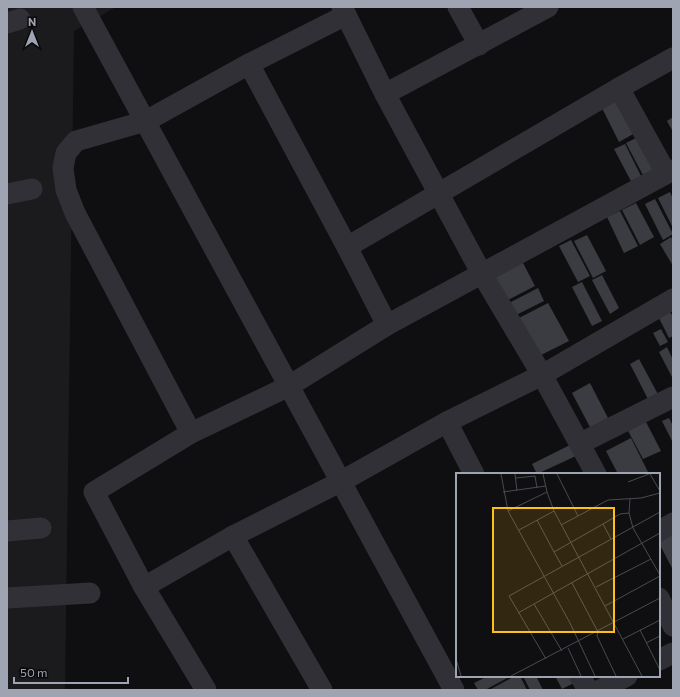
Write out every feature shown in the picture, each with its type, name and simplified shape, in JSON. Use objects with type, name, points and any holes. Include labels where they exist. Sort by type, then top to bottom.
[{"type":"street","points":[[458,7],[479,45]]},
{"type":"street","points":[[385,94],[548,7]]},
{"type":"street","points":[[90,10],[146,121],[454,690]]},
{"type":"street","points":[[191,433],[75,213],[66,190],[63,168],[66,153],[76,141],[146,121],[344,11],[385,94],[482,274],[542,375],[595,473]]},
{"type":"street","points":[[347,247],[438,192],[673,58]]},
{"type":"street","points":[[249,64],[387,325]]},
{"type":"street","points":[[206,690],[144,587],[94,492],[191,433],[289,386],[387,325],[669,172],[619,88]]},
{"type":"street","points":[[7,194],[32,189]]},
{"type":"street","points":[[144,587],[233,536],[342,481],[447,422],[542,375],[673,299]]},
{"type":"street","points":[[580,443],[673,397]]},
{"type":"street","points":[[447,422],[473,473]]},
{"type":"street","points":[[660,530],[673,523]]},
{"type":"street","points":[[7,531],[41,528]]},
{"type":"street","points":[[233,536],[322,690]]},
{"type":"street","points":[[7,598],[90,593]]},
{"type":"street","points":[[660,600],[673,626]]},
{"type":"street","points":[[660,660],[673,653]]},
{"type":"street","points":[[581,677],[588,690]]},
{"type":"street","points":[[600,690],[626,677]]},
{"type":"shaded area","points":[[7,7],[116,7],[74,31],[65,690],[7,690]]},
{"type":"building","points":[[616,96],[635,133],[619,142],[600,104]]},
{"type":"building","points":[[673,117],[673,132],[667,121]]},
{"type":"building","points":[[642,135],[659,169],[644,177],[626,143]]},
{"type":"building","points":[[625,144],[642,178],[632,183],[614,149]]},
{"type":"building","points":[[670,192],[673,199],[673,228],[658,198]]},
{"type":"building","points":[[655,199],[673,234],[663,240],[645,204]]},
{"type":"building","points":[[636,203],[654,237],[640,245],[622,210]]},
{"type":"building","points":[[620,211],[638,246],[624,253],[607,217]]},
{"type":"building","points":[[587,235],[606,271],[593,278],[574,241]]},
{"type":"building","points":[[671,237],[673,241],[673,266],[660,244]]},
{"type":"building","points":[[571,240],[590,276],[578,282],[559,246]]},
{"type":"building","points":[[522,261],[535,286],[506,301],[493,276]]},
{"type":"building","points":[[602,275],[619,308],[610,314],[592,280]]},
{"type":"building","points":[[582,282],[602,321],[592,326],[572,287]]},
{"type":"building","points":[[538,288],[544,301],[516,315],[509,303]]},
{"type":"building","points":[[548,303],[569,341],[539,356],[519,318]]},
{"type":"building","points":[[668,308],[673,317],[673,336],[669,338],[657,314]]},
{"type":"building","points":[[661,329],[668,342],[660,346],[653,333]]},
{"type":"building","points":[[667,347],[673,360],[673,379],[659,352]]},
{"type":"building","points":[[639,359],[660,398],[650,403],[630,364]]},
{"type":"building","points":[[590,383],[610,422],[592,431],[572,393]]},
{"type":"building","points":[[644,418],[661,451],[643,459],[626,427]]},
{"type":"building","points":[[669,418],[673,426],[672,441],[662,421]]},
{"type":"building","points":[[631,438],[648,473],[617,473],[606,451]]},
{"type":"building","points":[[570,445],[576,456],[539,473],[536,473],[532,464]]},
{"type":"building","points":[[673,529],[673,570],[660,545],[660,536]]},
{"type":"building","points":[[486,677],[509,677],[485,690],[478,690],[474,683]]},
{"type":"building","points":[[513,677],[520,677],[527,690],[489,690]]},
{"type":"building","points":[[524,677],[536,677],[543,690],[530,690]]},
{"type":"building","points":[[556,677],[571,677],[574,683],[562,689]]}]
